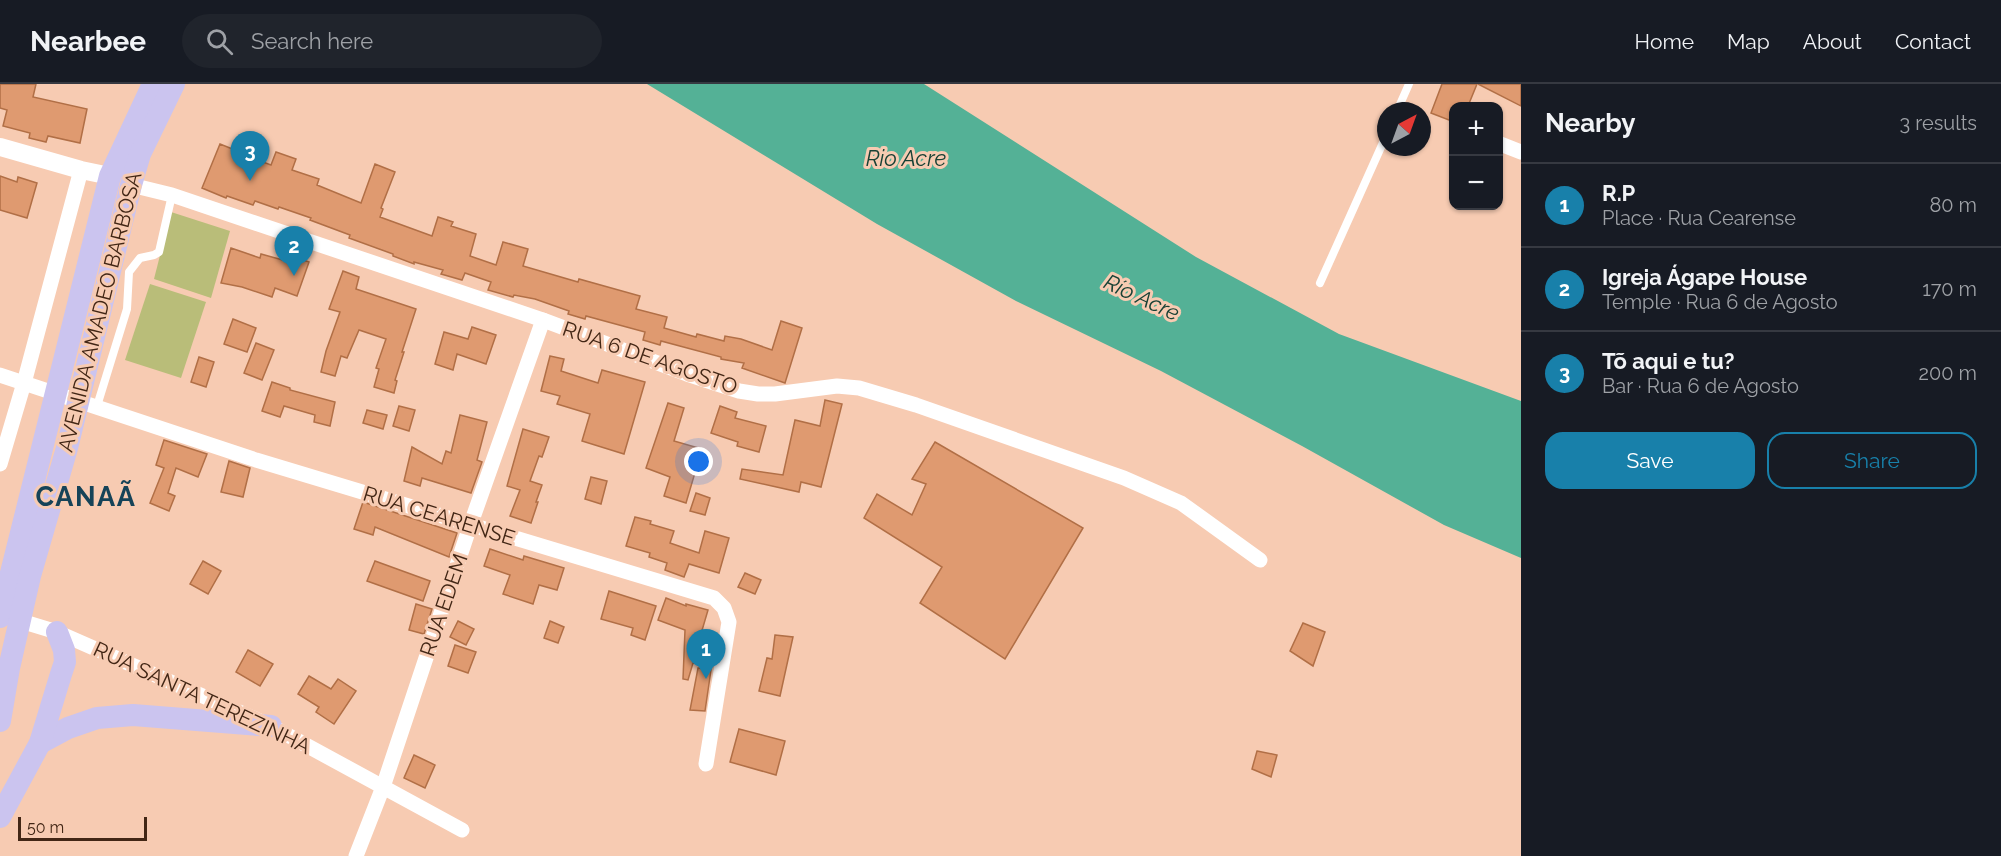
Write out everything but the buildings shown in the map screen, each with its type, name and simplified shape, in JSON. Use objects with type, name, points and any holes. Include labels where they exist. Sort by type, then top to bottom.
[{"type":"main road","name":"AVENIDA AMADEO BARBOSA","points":[[0,721],[20,574],[45,441],[69,338],[107,196],[110,176],[153,84]]},
{"type":"main road","name":"AVENIDA AMADEO BARBOSA","points":[[0,616],[20,574],[67,448],[140,153],[174,84]]},
{"type":"main road","points":[[0,817],[40,743],[64,662],[57,632]]},
{"type":"main road","points":[[40,743],[68,728],[97,718],[133,715],[271,726]]},
{"type":"street","points":[[1503,145],[1521,152]]},
{"type":"street","points":[[0,147],[110,176]]},
{"type":"street","points":[[0,464],[81,170]]},
{"type":"street","name":"RUA 6 DE AGOSTO","points":[[131,185],[172,195],[543,320],[739,391],[775,394],[837,386],[859,388],[916,405],[1124,478],[1181,503],[1260,560]]},
{"type":"street","name":"RUA EDEM","points":[[356,856],[383,787],[543,320]]},
{"type":"street","name":"RUA CEARENSE","points":[[0,375],[256,460],[714,598],[724,608],[729,622],[706,764]]},
{"type":"street","name":"RUA SANTA TEREZINHA","points":[[0,616],[57,632],[271,726],[462,830]]},
{"type":"lane","points":[[1401,102],[1409,84]]},
{"type":"lane","points":[[1320,283],[1377,156]]},
{"type":"lane","points":[[97,406],[127,309],[129,272],[140,258],[159,252],[172,195]]},
{"type":"green space","points":[[171,212],[230,231],[211,298],[154,279]]},
{"type":"green space","points":[[150,284],[206,302],[181,378],[125,360]]},
{"type":"water","name":"Rio Acre","points":[[647,84],[924,84],[1196,257],[1339,334],[1521,401],[1521,558],[1444,525],[1161,371],[1016,301],[877,224]]},
{"type":"place","name":"Tõ aqui e tu?","points":[[250,181]]},
{"type":"place","name":"Igreja Ágape House","points":[[294,276]]},
{"type":"place","name":"R.P","points":[[706,679]]},
{"type":"district","name":"CANAÃ","points":[[86,497]]},
{"type":"water label","name":"Río Acre","points":[[1142,297]]}]
